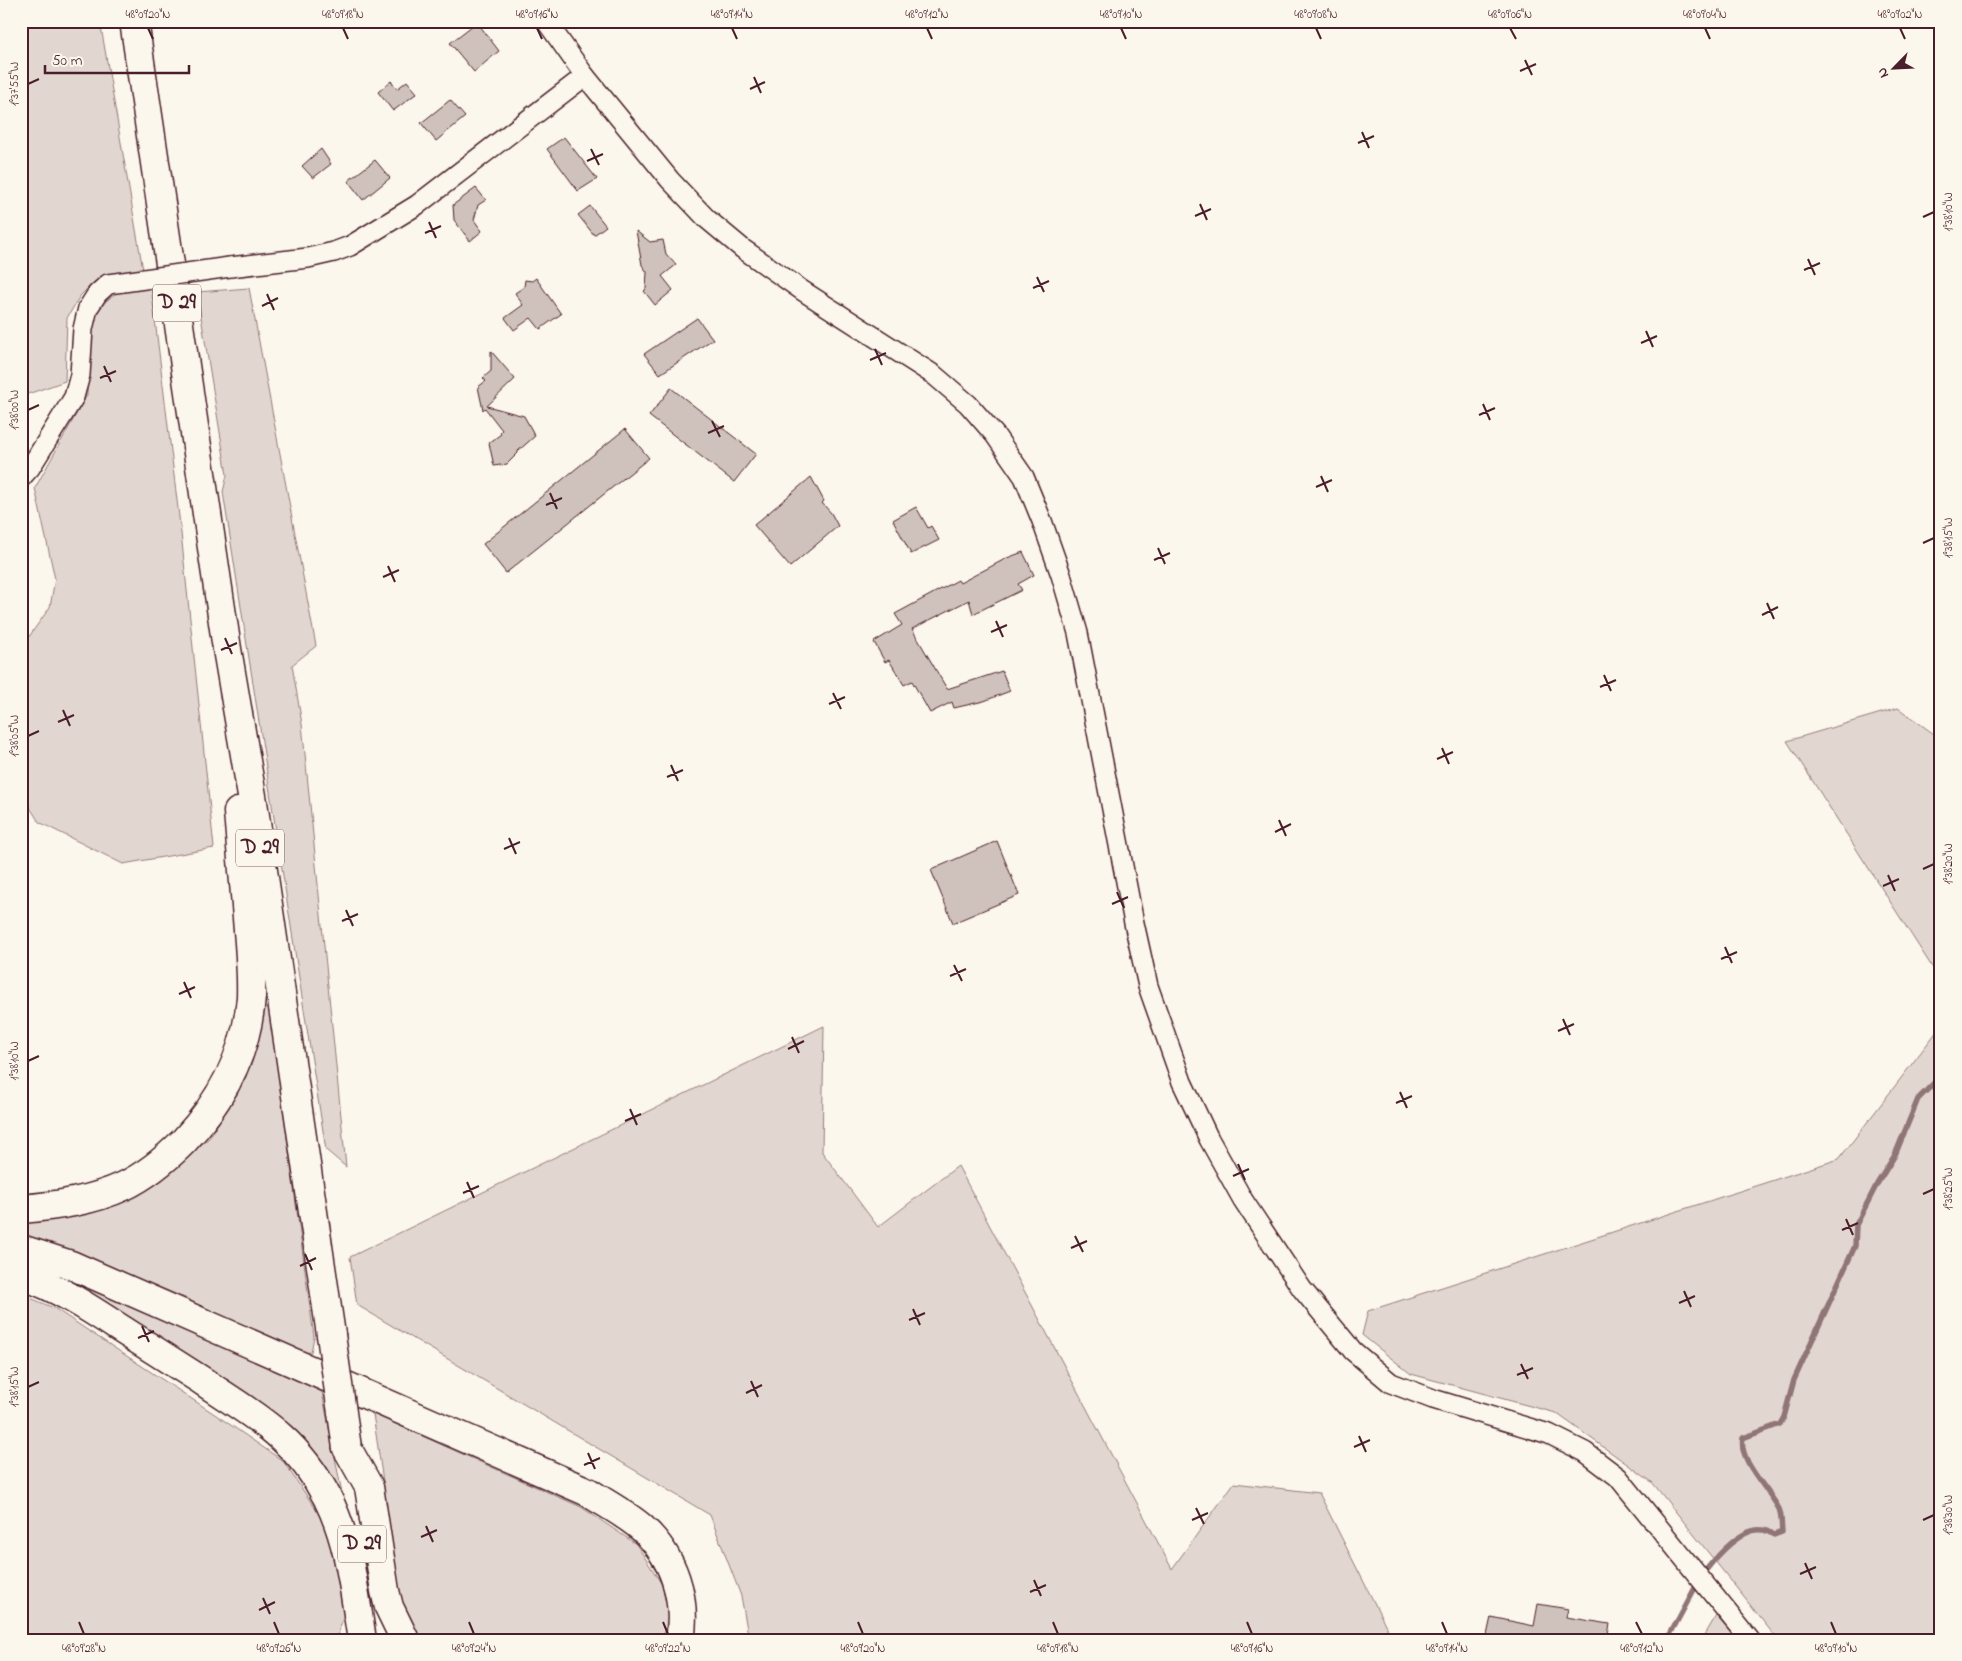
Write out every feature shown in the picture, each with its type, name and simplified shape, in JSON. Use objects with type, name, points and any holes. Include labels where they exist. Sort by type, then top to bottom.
[{"type":"main road","name":"D 29","points":[[134,21],[227,649],[254,802],[347,1448],[377,1640]]},
{"type":"main road","points":[[21,1209],[49,1207],[100,1195],[122,1187],[153,1169],[178,1147],[214,1105],[228,1082],[239,1058],[246,1031],[251,996],[249,946],[237,803],[223,701],[227,649]]},
{"type":"main road","points":[[21,1249],[71,1265],[588,1492],[642,1529],[666,1556],[676,1577],[682,1602],[680,1640]]},
{"type":"main road","points":[[21,1275],[55,1289],[84,1305],[187,1371],[282,1437],[314,1476],[326,1495],[338,1521],[347,1549],[362,1640]]},
{"type":"main road","points":[[347,1448],[369,1488],[385,1592],[389,1608],[405,1640]]},
{"type":"main road","points":[[588,1492],[616,1496],[641,1508],[656,1521],[678,1549],[688,1569],[694,1590],[697,1608],[695,1640]]},
{"type":"street","points":[[546,21],[585,76],[670,180],[707,218],[743,249],[934,375],[968,404],[995,435],[1024,477],[1062,575],[1078,633],[1148,986],[1182,1082],[1209,1139],[1243,1200],[1302,1290],[1353,1351],[1391,1383],[1433,1400],[1549,1434],[1585,1452],[1618,1477],[1750,1640]]},
{"type":"street","points":[[21,478],[30,468],[74,397],[80,375],[83,329],[88,308],[96,294],[108,284],[308,258],[350,246],[417,206],[585,76]]},
{"type":"shaded area","points":[[21,21],[100,21],[143,270],[101,278],[80,296],[67,318],[65,381],[25,395],[21,392]]},
{"type":"shaded area","points":[[151,287],[181,533],[214,848],[123,864],[39,822],[21,793],[21,648],[50,607],[55,579],[35,488],[87,395],[89,334],[95,316],[106,301],[116,293]]},
{"type":"shaded area","points":[[249,288],[316,646],[292,665],[302,724],[346,1167],[326,1150],[223,492],[227,475],[197,292]]},
{"type":"shaded area","points":[[1898,708],[1941,739],[1941,981],[1787,741]]},
{"type":"shaded area","points":[[265,975],[314,1337],[311,1352],[298,1354],[185,1298],[84,1255],[21,1235],[21,1222],[100,1209],[157,1182],[209,1138],[238,1091],[249,1057]]},
{"type":"shaded area","points":[[824,1026],[822,1152],[878,1227],[958,1166],[1172,1569],[1234,1483],[1319,1493],[1393,1640],[749,1640],[741,1596],[710,1515],[357,1305],[350,1257]]},
{"type":"shaded area","points":[[1941,1026],[1941,1640],[1778,1640],[1652,1482],[1556,1413],[1411,1374],[1362,1335],[1368,1311],[1839,1159]]},
{"type":"shaded area","points":[[21,1263],[78,1281],[322,1392],[346,1513],[318,1466]]},
{"type":"shaded area","points":[[21,1294],[54,1308],[283,1461],[328,1527],[348,1600],[338,1640],[21,1640]]},
{"type":"shaded area","points":[[373,1414],[581,1507],[636,1544],[661,1583],[669,1615],[662,1640],[419,1640],[402,1609]]},
{"type":"shaded area","points":[[1716,1616],[1737,1640],[1702,1640]]},
{"type":"building","points":[[477,22],[499,51],[474,72],[450,43]]},
{"type":"building","points":[[391,81],[397,89],[407,81],[417,93],[393,111],[378,92]]},
{"type":"building","points":[[450,100],[465,117],[436,141],[421,123]]},
{"type":"building","points":[[564,137],[597,179],[578,191],[547,149]]},
{"type":"building","points":[[321,149],[331,164],[313,178],[302,166]]},
{"type":"building","points":[[375,160],[390,178],[363,200],[348,181]]},
{"type":"building","points":[[476,188],[486,200],[478,205],[474,220],[482,231],[470,241],[454,220],[453,205]]},
{"type":"building","points":[[590,206],[606,226],[594,235],[578,215]]},
{"type":"building","points":[[636,231],[650,242],[663,240],[666,254],[676,265],[662,276],[673,290],[655,305],[644,291],[646,289],[647,272],[642,265]]},
{"type":"building","points":[[536,278],[561,314],[540,329],[531,318],[514,330],[505,318],[523,305],[515,293],[524,287],[525,280],[532,281]]},
{"type":"building","points":[[697,318],[713,339],[660,374],[644,354]]},
{"type":"building","points":[[491,351],[515,379],[487,406],[524,416],[535,436],[507,464],[494,466],[489,443],[501,434],[502,430],[485,408],[483,410],[478,387],[486,381],[483,378],[491,371]]},
{"type":"building","points":[[671,388],[756,454],[734,482],[649,416]]},
{"type":"building","points":[[625,429],[649,458],[506,573],[483,544]]},
{"type":"building","points":[[811,477],[824,501],[822,503],[831,513],[838,526],[790,567],[754,525]]},
{"type":"building","points":[[916,507],[928,528],[931,526],[939,540],[911,554],[893,520]]},
{"type":"building","points":[[1023,552],[1034,575],[1018,584],[1022,590],[973,614],[969,600],[912,629],[947,689],[1002,671],[1010,691],[984,701],[954,708],[952,702],[930,713],[912,681],[904,685],[889,660],[885,662],[874,642],[902,625],[895,614],[958,580],[960,583],[1007,558]]},
{"type":"building","points":[[997,841],[1019,895],[953,923],[931,870]]},
{"type":"building","points":[[1538,1604],[1568,1609],[1566,1617],[1610,1624],[1607,1640],[1584,1640],[1568,1637],[1568,1640],[1486,1640],[1491,1617],[1534,1626]]},
{"type":"waterway","points":[[1706,1570],[1739,1537],[1755,1530],[1763,1530],[1774,1535],[1782,1532],[1779,1509],[1755,1475],[1745,1456],[1743,1438],[1780,1424],[1784,1417],[1794,1380],[1855,1246],[1856,1225],[1877,1184],[1895,1155],[1918,1099],[1941,1076]]},
{"type":"waterway","points":[[1667,1640],[1696,1586]]}]
